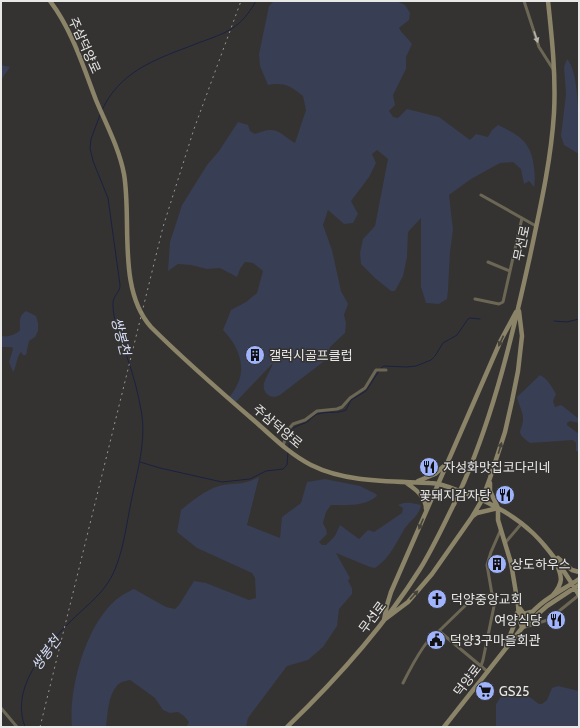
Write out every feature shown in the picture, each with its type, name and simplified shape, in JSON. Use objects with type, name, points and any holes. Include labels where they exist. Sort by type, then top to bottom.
[{"type":"street","name":"주삼덕양로","points":[[50,1],[65,26],[116,147],[124,173],[131,286],[140,312],[148,324],[238,407],[291,452],[311,465],[336,474],[355,478],[438,484],[482,500],[522,522],[552,553]]},
{"type":"street","points":[[524,1],[540,47],[553,70]]},
{"type":"street","name":"무선로","points":[[287,727],[337,677],[384,620],[420,569],[454,504],[479,445],[493,406],[507,357],[547,172],[552,133],[554,92],[548,1]]},
{"type":"street","points":[[481,195],[536,226]]},
{"type":"street","points":[[475,298],[499,304],[504,301],[522,218]]},
{"type":"street","points":[[488,262],[510,271]]},
{"type":"street","points":[[384,620],[388,598],[501,340],[519,306]]},
{"type":"street","points":[[384,620],[413,596],[432,574],[472,517],[482,500],[505,432],[518,371],[522,336],[519,306]]},
{"type":"street","points":[[284,446],[288,430],[293,424],[306,420],[317,412],[342,407],[350,398],[365,388],[377,370],[386,370]]},
{"type":"street","points":[[415,482],[435,474],[448,462]]},
{"type":"street","points":[[490,478],[490,491],[498,508],[498,518],[511,563],[522,628],[551,618],[579,595],[575,586],[552,553]]},
{"type":"street","points":[[405,482],[421,496],[426,504],[426,512]]},
{"type":"street","points":[[472,517],[477,513],[498,508]]},
{"type":"street","points":[[505,543],[522,522]]},
{"type":"street","points":[[481,666],[494,610],[486,565],[501,528]]},
{"type":"street","points":[[552,553],[572,570],[579,572]]},
{"type":"street","points":[[549,599],[559,587],[561,579],[552,553]]},
{"type":"street","name":"덕양로","points":[[444,727],[522,628],[547,606],[575,586],[579,579]]},
{"type":"street","name":"덕양로","points":[[522,628],[526,620],[534,611],[549,599],[575,586]]},
{"type":"street","points":[[403,683],[416,658],[433,635],[471,600],[492,594]]},
{"type":"street","points":[[518,605],[524,614],[534,611]]},
{"type":"street","points":[[504,651],[512,631],[518,605]]},
{"type":"street","points":[[439,631],[488,672]]},
{"type":"street","points":[[1,708],[16,727]]},
{"type":"shaded area","points":[[274,1],[397,1],[405,5],[410,13],[409,20],[399,28],[412,44],[406,57],[406,69],[393,95],[395,105],[389,111],[393,117],[398,118],[407,109],[439,117],[470,140],[476,134],[488,137],[492,130],[498,125],[518,136],[527,146],[533,159],[535,182],[534,187],[529,181],[524,184],[521,169],[513,162],[500,163],[471,179],[449,195],[453,230],[447,299],[439,304],[426,303],[421,287],[421,218],[408,232],[407,257],[403,276],[395,291],[391,291],[361,264],[360,253],[363,239],[375,226],[388,159],[377,150],[372,154],[376,163],[369,177],[351,201],[358,214],[353,223],[344,224],[328,210],[323,225],[332,250],[341,291],[348,304],[344,315],[346,323],[345,333],[330,347],[327,359],[280,395],[274,397],[270,396],[264,388],[265,380],[273,363],[234,404],[228,398],[235,390],[239,381],[241,364],[235,346],[223,330],[231,310],[246,302],[257,293],[263,271],[253,263],[245,262],[237,277],[220,268],[207,269],[191,265],[178,264],[168,271],[170,242],[182,205],[207,165],[219,151],[238,122],[248,125],[250,131],[255,134],[262,131],[273,130],[281,133],[295,143],[306,110],[303,96],[287,86],[279,84],[268,85],[260,66],[259,54],[269,6]]},
{"type":"shaded area","points":[[567,59],[571,66],[577,89],[579,154],[564,145],[561,136],[566,94],[564,67]]},
{"type":"shaded area","points":[[1,65],[10,67],[1,80]]},
{"type":"shaded area","points":[[26,311],[36,316],[38,331],[35,337],[29,341],[26,355],[23,355],[21,352],[19,354],[13,372],[9,362],[13,349],[12,347],[1,347],[1,333],[2,336],[7,336],[18,332],[20,330],[21,317]]},
{"type":"shaded area","points":[[540,375],[547,380],[556,394],[553,401],[555,407],[561,405],[579,419],[579,423],[570,421],[567,425],[579,434],[579,452],[576,451],[576,443],[573,440],[530,443],[520,434],[523,418],[517,397]]},
{"type":"shaded area","points":[[259,477],[247,525],[280,538],[282,517],[301,503],[307,482],[325,479],[360,486],[376,494],[377,496],[372,500],[361,504],[331,505],[326,512],[323,523],[327,534],[319,542],[322,545],[326,545],[335,536],[340,525],[359,539],[368,530],[374,532],[402,513],[403,508],[398,505],[412,503],[421,505],[417,515],[405,528],[389,555],[375,568],[336,553],[350,578],[348,581],[352,588],[352,594],[339,609],[337,626],[323,647],[308,660],[287,666],[248,718],[246,727],[186,727],[189,722],[184,716],[178,712],[170,713],[163,710],[155,698],[130,680],[120,683],[113,692],[109,703],[106,727],[72,727],[73,693],[82,656],[98,621],[109,607],[121,596],[134,589],[166,607],[175,609],[194,581],[206,583],[249,600],[256,598],[255,578],[252,573],[197,548],[177,532],[181,510],[199,496],[219,486],[244,483]]},
{"type":"shaded area","points":[[558,686],[579,691],[579,727],[496,727],[496,704],[504,692],[516,691],[527,695],[539,704],[542,704],[547,700],[552,688]]},
{"type":"waterway","name":"쌍봉천","points":[[102,110],[109,97],[127,77],[162,57],[227,32],[242,20],[256,1]]},
{"type":"waterway","name":"쌍봉천","points":[[25,727],[21,704],[23,692],[32,671],[45,651],[64,628],[96,597],[108,583],[113,574],[123,541],[142,444],[143,421],[141,410],[113,309],[113,302],[120,285],[108,198],[93,161],[90,148],[91,139],[100,115]]},
{"type":"waterway","points":[[381,368],[384,366],[416,366],[431,360],[443,343],[457,335],[468,319],[480,319]]},
{"type":"waterway","points":[[554,321],[567,322],[579,319]]},
{"type":"waterway","points":[[289,448],[292,429],[321,413],[346,410],[351,400],[366,391],[379,371]]},
{"type":"waterway","points":[[140,462],[222,482],[250,479],[266,471],[283,469],[287,465],[288,452]]},
{"type":"railway","points":[[40,727],[163,227],[194,129],[241,1]]},
{"type":"place","name":"갤럭시골프클럽","points":[[255,355]]},
{"type":"place","name":"자성화맛집코다리네","points":[[429,467]]},
{"type":"place","name":"꽃돼지감자탕","points":[[505,495]]},
{"type":"place","name":"상도하우스","points":[[497,564]]},
{"type":"place","name":"덕양중앙교회","points":[[437,599]]},
{"type":"place","name":"여양식당","points":[[556,620]]},
{"type":"place","name":"덕양3구마을회관","points":[[436,640]]},
{"type":"place","name":"GS25","points":[[485,691]]}]
